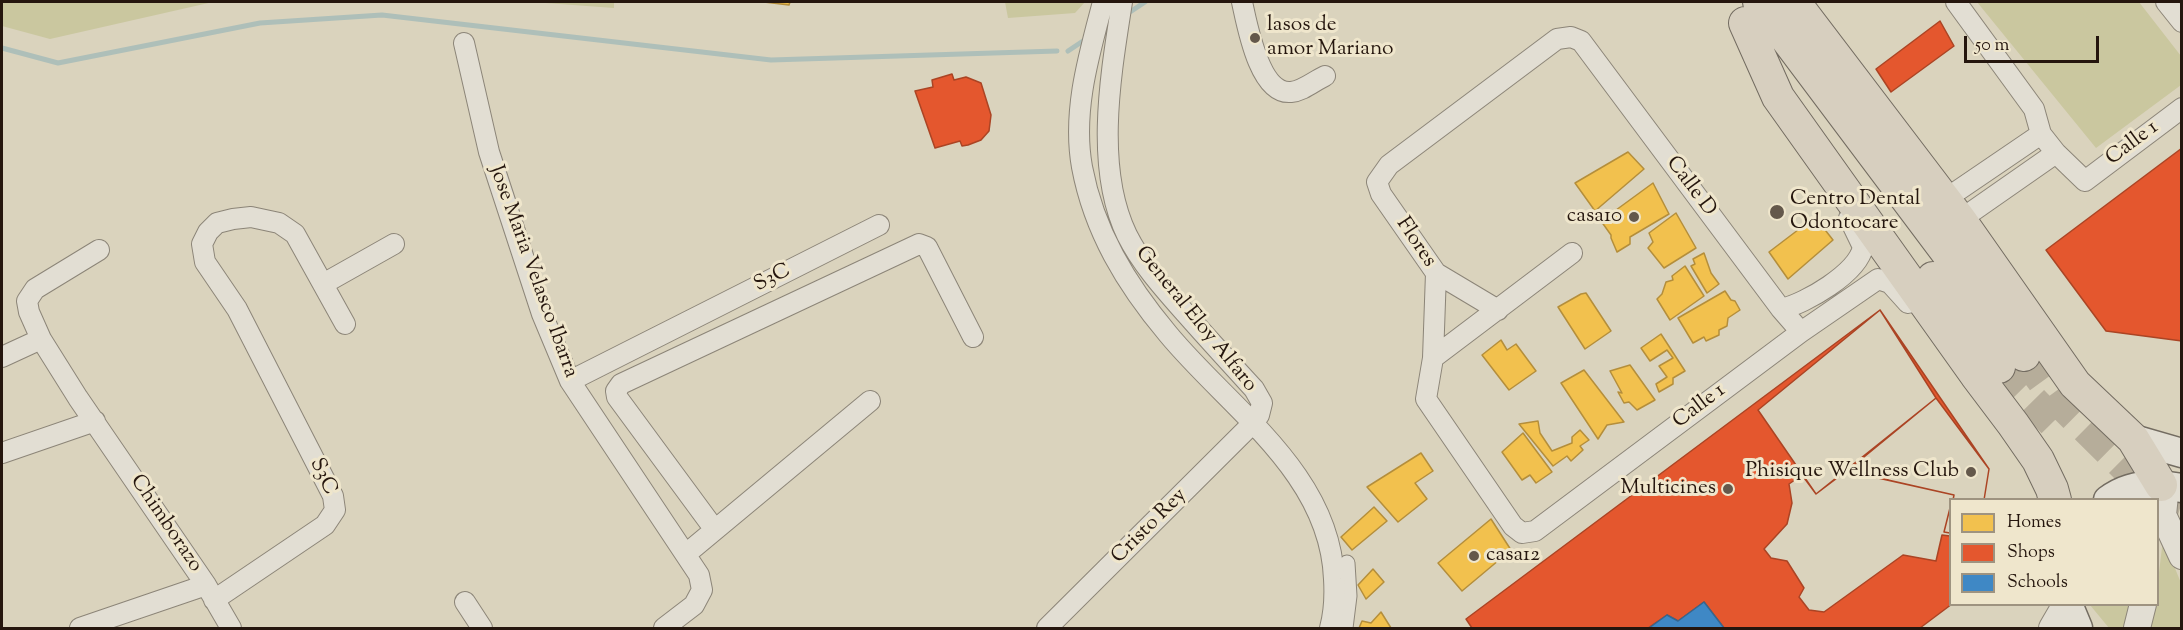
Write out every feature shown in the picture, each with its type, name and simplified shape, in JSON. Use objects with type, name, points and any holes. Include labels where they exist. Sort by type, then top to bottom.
[{"type":"main road","points":[[1792,2],[1952,210],[2075,384],[2133,439],[2171,491]]},
{"type":"main road","points":[[1745,9],[1778,97],[2000,366]]},
{"type":"main road","points":[[1745,9],[2000,366],[2054,498]]},
{"type":"main road","points":[[2133,439],[2181,453]]},
{"type":"main road","points":[[2112,498],[2127,490],[2144,486],[2171,491]]},
{"type":"main road","points":[[2068,606],[2078,628]]},
{"type":"street","points":[[1102,2],[1084,79],[1080,125],[1082,164],[1095,217],[1117,265],[1168,334],[1282,456],[1303,482],[1317,508],[1334,566],[1330,628]]},
{"type":"street","name":"General Eloy Alfaro","points":[[1122,2],[1113,60],[1109,111],[1109,164],[1114,199],[1127,234],[1147,268],[1254,389],[1262,404],[1259,415],[1252,424]]},
{"type":"street","points":[[1242,2],[1256,59],[1274,85],[1283,92],[1292,92],[1303,89],[1325,76]]},
{"type":"street","points":[[1952,210],[2056,153],[2041,134],[2034,109],[1956,2]]},
{"type":"street","points":[[2166,2],[2181,22]]},
{"type":"street","name":"Flores","points":[[1522,533],[1513,526],[1426,399],[1433,358],[1436,273],[1381,194],[1377,182],[1389,165],[1557,39],[1570,37],[1581,41]]},
{"type":"street","name":"Calle D","points":[[1581,41],[1781,309],[1801,332]]},
{"type":"street","name":"Jose Maria Velasco Ibarra","points":[[464,43],[489,152],[542,314],[570,381],[699,575],[702,590],[694,605],[664,628]]},
{"type":"street","points":[[1778,97],[1800,141],[1833,189],[1860,237],[1863,248],[1857,263],[1840,277],[1802,302],[1781,309]]},
{"type":"street","name":"Calle 1","points":[[2056,153],[2085,181],[2181,108]]},
{"type":"street","points":[[1952,210],[2041,134]]},
{"type":"street","name":"S3C","points":[[80,628],[210,593],[325,525],[335,510],[333,496],[237,309],[205,262],[202,244],[208,232],[218,223],[251,217],[279,223],[295,234],[323,284]]},
{"type":"street","name":"S3C","points":[[570,381],[879,225]]},
{"type":"street","points":[[715,530],[617,397],[616,391],[621,384],[919,243],[927,247],[973,337]]},
{"type":"street","points":[[345,324],[323,284],[394,244]]},
{"type":"street","name":"Chimborazo","points":[[99,250],[36,289],[27,301],[29,312],[41,339],[231,628]]},
{"type":"street","points":[[1433,358],[1572,253]]},
{"type":"street","points":[[1436,273],[1498,310]]},
{"type":"street","name":"Calle 1","points":[[1522,533],[1535,531],[1801,332],[1878,279],[1890,283],[1922,319],[1953,361],[2000,366]]},
{"type":"street","points":[[2,357],[41,339]]},
{"type":"street","points":[[686,554],[870,401]]},
{"type":"street","points":[[2,453],[95,421]]},
{"type":"street","name":"Cristo Rey","points":[[1047,628],[1252,424]]},
{"type":"street","points":[[2159,532],[2171,491]]},
{"type":"street","points":[[2171,491],[2181,556]]},
{"type":"street","points":[[1345,628],[1349,596],[1347,563]]},
{"type":"street","points":[[465,602],[482,628]]},
{"type":"street","points":[[2052,628],[2066,606]]},
{"type":"street","points":[[2138,628],[2143,606]]},
{"type":"shaded area","points":[[2,2],[213,2],[50,39],[2,26]]},
{"type":"shaded area","points":[[532,2],[614,2],[614,8]]},
{"type":"shaded area","points":[[1005,2],[1085,2],[1075,13],[1008,18]]},
{"type":"shaded area","points":[[1977,2],[2139,2],[2181,56],[2181,85],[2096,148]]},
{"type":"shaded area","points":[[2163,539],[2181,583],[2181,628],[2151,628],[2154,606],[2159,606],[2159,573]]},
{"type":"shaded area","points":[[2091,606],[2135,606],[2133,628],[2109,628]]},
{"type":"building: Homes","points":[[764,2],[790,2],[789,5]]},
{"type":"building: Homes","points":[[1628,152],[1644,169],[1595,211],[1575,183]]},
{"type":"building: Homes","name":"casa10","points":[[1653,183],[1669,214],[1630,237],[1630,244],[1617,252],[1611,235],[1601,221]]},
{"type":"building: Homes","points":[[1676,213],[1696,248],[1664,268],[1648,248],[1653,242],[1649,233]]},
{"type":"building: Homes","points":[[1815,217],[1833,240],[1788,279],[1769,252]]},
{"type":"building: Homes","points":[[1704,253],[1711,273],[1719,284],[1707,293],[1691,266],[1695,264],[1693,259]]},
{"type":"building: Homes","points":[[1685,266],[1704,296],[1670,320],[1657,299],[1662,294],[1666,282],[1673,280],[1672,276]]},
{"type":"building: Homes","points":[[1725,291],[1740,310],[1728,318],[1727,326],[1719,330],[1719,335],[1706,341],[1704,337],[1693,343],[1678,318]]},
{"type":"building: Homes","points":[[1586,293],[1611,331],[1585,349],[1558,307]]},
{"type":"building: Homes","points":[[1661,334],[1685,371],[1673,378],[1673,384],[1659,392],[1656,384],[1667,377],[1659,366],[1673,358],[1667,350],[1650,361],[1641,348]]},
{"type":"building: Homes","points":[[1501,340],[1507,350],[1516,344],[1536,371],[1509,390],[1482,355]]},
{"type":"building: Homes","points":[[1630,365],[1655,400],[1637,410],[1629,402],[1624,403],[1618,392],[1622,393],[1610,371]]},
{"type":"building: Homes","points":[[1584,370],[1624,422],[1607,425],[1598,439],[1561,383]]},
{"type":"building: Homes","points":[[1538,421],[1540,433],[1552,451],[1572,443],[1572,437],[1580,430],[1589,440],[1580,446],[1583,450],[1571,461],[1567,456],[1553,466],[1519,424]]},
{"type":"building: Homes","points":[[1523,433],[1552,472],[1536,483],[1530,475],[1522,480],[1502,452]]},
{"type":"building: Homes","points":[[1421,453],[1433,471],[1415,483],[1427,499],[1398,522],[1367,487]]},
{"type":"building: Homes","points":[[1374,507],[1387,521],[1352,550],[1341,537]]},
{"type":"building: Homes","name":"casa12","points":[[1491,519],[1511,550],[1462,591],[1438,563]]},
{"type":"building: Homes","points":[[1373,569],[1384,582],[1366,599],[1358,585]]},
{"type":"building: Homes","points":[[1381,612],[1391,628],[1359,628],[1362,621],[1371,623]]},
{"type":"building: Shops","points":[[1940,21],[1954,46],[1891,92],[1876,69]]},
{"type":"building: Shops","points":[[952,74],[954,80],[966,77],[981,83],[991,115],[989,131],[981,140],[968,145],[962,146],[960,141],[935,148],[915,91],[933,87],[932,80]]},
{"type":"building: Shops","points":[[2182,148],[2182,341],[2106,331],[2046,250]]},
{"type":"building: Shops","points":[[1880,310],[1936,398],[1816,494],[1758,410]]},
{"type":"building: Shops","points":[[1880,310],[1989,469],[1984,498],[1953,498],[1954,495],[1860,474],[1853,466],[1816,494],[1802,475],[1789,484],[1792,503],[1787,524],[1764,549],[1771,558],[1787,561],[1804,588],[1799,597],[1809,610],[1824,612],[1903,555],[1936,561],[1942,535],[1949,536],[1949,606],[1920,628],[1724,628],[1704,602],[1678,621],[1667,615],[1648,628],[1472,628],[1466,619]]},
{"type":"building: Shops","points":[[1936,398],[1989,469],[1984,498],[1953,498],[1954,495],[1888,480],[1887,477],[1860,474],[1853,466]]},
{"type":"building: Shops","points":[[1949,512],[1949,533],[1944,532]]},
{"type":"building: Shops","points":[[1949,512],[1949,533],[1944,532]]},
{"type":"building: Schools","points":[[1704,602],[1724,628],[1649,628],[1667,615],[1678,621]]},
{"type":"waterway","points":[[1127,14],[1145,2]]},
{"type":"waterway","points":[[2,48],[58,63],[260,23],[382,15],[771,60],[1057,51]]},
{"type":"waterway","points":[[1068,51],[1089,37]]},
{"type":"tunnel","points":[[2024,355],[2054,396],[2147,488],[2156,494],[2182,502]]},
{"type":"tunnel","points":[[1999,367],[2053,422]]},
{"type":"place","name":"lasos de amor Mariano","points":[[1255,38]]},
{"type":"place","name":"Centro Dental Odontocare","points":[[1777,212]]},
{"type":"place","name":"casa10","points":[[1634,217]]},
{"type":"place","name":"Phisique Wellness Club","points":[[1971,472]]},
{"type":"place","name":"Multicines","points":[[1728,489]]},
{"type":"place","name":"casa12","points":[[1474,556]]}]
